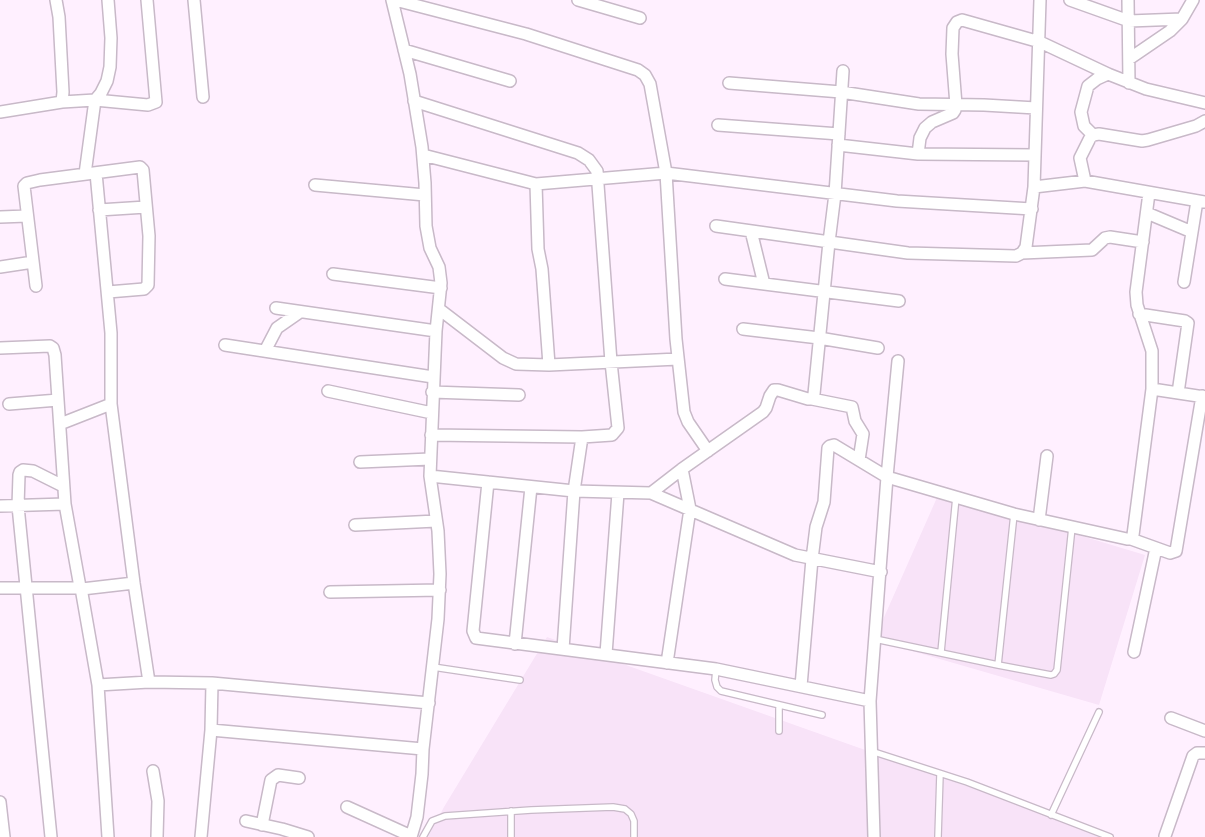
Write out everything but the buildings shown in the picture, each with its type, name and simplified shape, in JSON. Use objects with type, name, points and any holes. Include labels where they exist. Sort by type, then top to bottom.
[{"type":"street","points":[[56,0],[59,17],[62,102]]},
{"type":"street","points":[[108,0],[111,38],[110,67],[106,81],[95,100],[90,173],[100,210],[108,292],[111,333],[111,404],[149,682]]},
{"type":"street","points":[[0,112],[62,102],[95,100],[148,105],[156,102],[147,0]]},
{"type":"street","points":[[194,0],[203,97]]},
{"type":"street","points":[[347,807],[415,837],[440,590],[430,459],[432,392],[441,288],[439,267],[430,248],[426,226],[422,155],[414,101],[394,0],[526,34],[638,70],[646,75],[650,84],[666,173],[678,359],[684,412],[688,422],[708,451]]},
{"type":"street","points":[[578,0],[640,18]]},
{"type":"street","points":[[1022,253],[1026,247],[1034,187],[1040,0]]},
{"type":"street","points":[[1070,0],[1129,20],[1182,19]]},
{"type":"street","points":[[1128,0],[1129,83]]},
{"type":"street","points":[[1129,59],[1170,32],[1182,19],[1193,0]]},
{"type":"street","points":[[918,154],[920,138],[925,128],[932,122],[953,113],[956,105],[952,54],[953,28],[957,22],[962,20],[1040,42],[1108,74],[1146,89],[1205,103]]},
{"type":"street","points":[[404,50],[510,81]]},
{"type":"street","points":[[812,399],[825,291],[828,242],[835,194],[842,71]]},
{"type":"street","points":[[1093,135],[1084,126],[1081,112],[1088,86],[1108,74]]},
{"type":"street","points":[[729,83],[841,92],[896,101],[1036,108]]},
{"type":"street","points":[[414,101],[578,153],[590,160],[597,171],[611,362],[618,428],[612,434],[582,438],[431,435]]},
{"type":"street","points":[[1085,182],[1080,158],[1093,135],[1099,134],[1148,140],[1196,126],[1205,121]]},
{"type":"street","points":[[718,125],[839,140],[918,154],[1035,155]]},
{"type":"street","points":[[422,155],[536,184],[666,173],[897,201],[1032,209]]},
{"type":"street","points":[[36,286],[24,186],[90,173],[140,167],[142,170],[149,236],[148,285],[144,289],[108,292]]},
{"type":"street","points":[[1034,187],[1085,182],[1201,201],[1192,232],[1184,282]]},
{"type":"street","points":[[536,184],[538,249],[542,269],[549,365]]},
{"type":"street","points":[[315,185],[425,195]]},
{"type":"street","points":[[1131,539],[1152,389],[1152,351],[1139,314],[1136,292],[1149,193]]},
{"type":"street","points":[[100,210],[146,206]]},
{"type":"street","points":[[1146,213],[1192,232]]},
{"type":"street","points":[[1,219],[28,216]]},
{"type":"street","points":[[716,226],[908,253],[1016,256],[1022,253],[1092,250],[1104,238],[1110,237],[1143,242]]},
{"type":"street","points":[[751,231],[764,284]]},
{"type":"street","points":[[0,267],[33,262]]},
{"type":"street","points":[[333,274],[441,288]]},
{"type":"street","points":[[726,279],[899,301]]},
{"type":"street","points":[[276,308],[436,331]]},
{"type":"street","points":[[439,309],[510,362],[516,364],[549,365],[678,359]]},
{"type":"street","points":[[265,351],[277,328],[300,312]]},
{"type":"street","points":[[1139,314],[1188,323],[1178,393]]},
{"type":"street","points":[[743,329],[819,338],[878,348]]},
{"type":"street","points":[[225,345],[434,377]]},
{"type":"street","points":[[0,348],[50,346],[54,348],[56,355],[65,504],[98,685],[108,837]]},
{"type":"street","points":[[874,837],[870,701],[887,476],[898,361]]},
{"type":"street","points":[[801,686],[812,559],[816,527],[824,502],[828,448],[834,445],[887,476],[1014,514],[1131,539],[1170,553],[1176,551],[1203,396],[1152,389]]},
{"type":"street","points":[[651,493],[763,412],[774,390],[808,400],[812,399],[852,407],[855,421],[863,434],[859,460]]},
{"type":"street","points":[[328,391],[432,413]]},
{"type":"street","points":[[432,392],[519,396]]},
{"type":"street","points":[[9,404],[58,400]]},
{"type":"street","points":[[60,424],[111,404]]},
{"type":"street","points":[[563,649],[574,491],[582,438]]},
{"type":"street","points":[[1039,520],[1047,456]]},
{"type":"street","points":[[360,462],[430,459]]},
{"type":"street","points":[[667,663],[690,509],[682,469]]},
{"type":"street","points":[[50,837],[18,506],[19,475],[23,470],[33,471],[64,486]]},
{"type":"street","points":[[430,476],[574,491],[651,493],[795,555],[881,572]]},
{"type":"street","points":[[488,482],[474,635],[476,638],[716,669],[870,701]]},
{"type":"street","points":[[515,644],[531,487]]},
{"type":"street","points":[[606,654],[618,493]]},
{"type":"street","points":[[0,506],[65,504]]},
{"type":"street","points":[[355,525],[436,521]]},
{"type":"street","points":[[1134,652],[1156,548]]},
{"type":"street","points":[[0,588],[81,588],[134,583]]},
{"type":"street","points":[[330,592],[440,590]]},
{"type":"street","points":[[98,685],[149,682],[212,683],[429,703]]},
{"type":"street","points":[[202,837],[211,730],[212,683]]},
{"type":"street","points":[[1171,718],[1205,732]]},
{"type":"street","points":[[211,730],[423,749]]},
{"type":"street","points":[[1165,836],[1193,756],[1197,753],[1205,753]]},
{"type":"street","points":[[154,771],[158,801],[157,837]]},
{"type":"street","points":[[262,825],[271,780],[278,776],[299,778]]},
{"type":"street","points":[[0,802],[4,837]]},
{"type":"street","points":[[246,821],[308,837]]},
{"type":"lane","points":[[941,652],[956,497]]},
{"type":"lane","points":[[998,665],[1014,514]]},
{"type":"lane","points":[[875,639],[998,665],[1050,675],[1054,674],[1057,670],[1072,527]]},
{"type":"lane","points":[[433,667],[520,680]]},
{"type":"lane","points":[[716,669],[715,680],[717,687],[721,691],[822,715]]},
{"type":"lane","points":[[779,705],[779,731]]},
{"type":"lane","points":[[1051,815],[1100,712]]},
{"type":"lane","points":[[871,751],[940,774],[1110,837]]},
{"type":"lane","points":[[938,837],[940,774]]},
{"type":"lane","points":[[415,837],[432,821],[445,816],[613,807],[625,809],[631,814],[634,821],[634,837]]},
{"type":"lane","points":[[511,811],[511,837]]},
{"type":"shaded area","points":[[939,493],[1145,555],[1099,705],[874,640]]},
{"type":"shaded area","points":[[547,637],[1110,837],[428,837],[444,807]]}]
